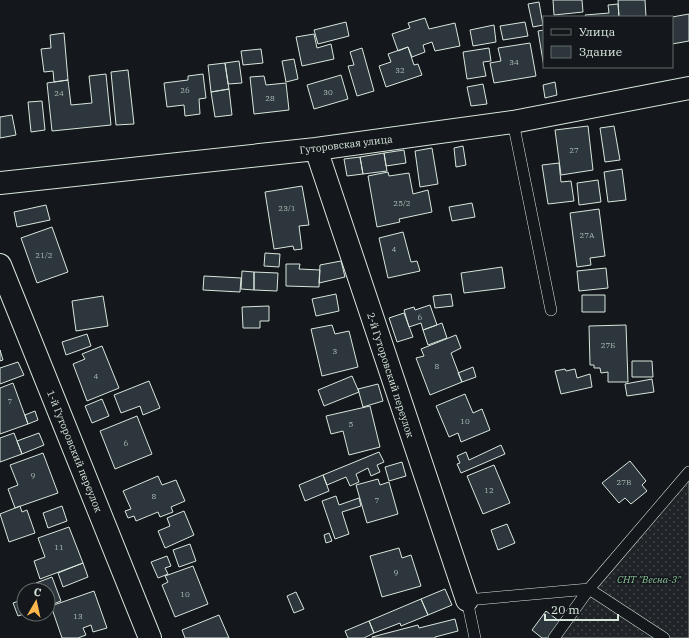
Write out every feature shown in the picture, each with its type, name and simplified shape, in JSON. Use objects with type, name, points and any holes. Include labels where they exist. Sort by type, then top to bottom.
[{"type":"street","name":"Гуторовская улица","points":[[0,182],[316,149],[514,122],[689,88]]},
{"type":"street","name":"2-й Гуторовский переулок","points":[[316,149],[467,600]]},
{"type":"street","name":"1-й Гуторовский переулок","points":[[0,264],[150,638]]},
{"type":"lane","points":[[514,122],[551,310]]},
{"type":"lane","points":[[554,638],[589,589],[689,472]]},
{"type":"lane","points":[[475,638],[467,600],[589,589],[664,638]]},
{"type":"green space","name":"СНТ \"Весна-3\"","points":[[689,469],[689,638],[553,638]]},
{"type":"building","points":[[553,0],[582,0],[583,12],[554,15]]},
{"type":"building","points":[[618,0],[645,0],[646,16],[619,16]]},
{"type":"building","points":[[539,2],[543,25],[533,27],[528,4]]},
{"type":"building","points":[[618,4],[619,16],[585,15],[609,13],[608,5]]},
{"type":"building","points":[[689,14],[689,41],[673,44],[673,17]]},
{"type":"building","points":[[425,18],[429,29],[455,23],[460,46],[435,51],[432,42],[423,45],[425,52],[412,57],[408,47],[398,51],[392,34],[410,28],[408,23]]},
{"type":"building","points":[[346,22],[349,36],[318,44],[314,30]]},
{"type":"building","points":[[525,22],[528,36],[503,40],[500,26]]},
{"type":"building","points":[[494,25],[496,42],[473,46],[470,30]]},
{"type":"building","points":[[543,30],[543,61],[538,31]]},
{"type":"building","points":[[64,33],[68,80],[54,82],[53,71],[44,72],[41,49],[51,48],[50,35]]},
{"type":"building","points":[[314,34],[317,48],[331,44],[334,59],[302,66],[296,37]]},
{"type":"building","points":[[530,43],[536,76],[494,83],[490,63],[501,61],[498,48]]},
{"type":"building","points":[[408,47],[414,65],[418,64],[422,75],[386,87],[379,66],[391,62],[388,54]]},
{"type":"building","points":[[362,48],[374,91],[357,96],[348,66],[354,65],[350,52]]},
{"type":"building","points":[[489,48],[491,61],[483,62],[486,76],[467,79],[463,52]]},
{"type":"building","points":[[261,49],[263,63],[243,65],[241,51]]},
{"type":"building","points":[[294,59],[298,79],[286,82],[282,61]]},
{"type":"building","points":[[239,61],[242,83],[228,84],[225,63]]},
{"type":"building","points":[[225,63],[229,89],[211,92],[208,65]]},
{"type":"building","points":[[128,70],[134,124],[116,125],[111,72]]},
{"type":"building","points":[[106,74],[111,125],[52,131],[47,83],[68,80],[71,105],[92,103],[89,76]]},
{"type":"building","points":[[203,74],[206,98],[199,99],[200,114],[185,116],[184,105],[167,107],[164,83],[188,80],[188,76]]},
{"type":"building","points":[[341,75],[348,99],[314,109],[307,85]]},
{"type":"building","points":[[264,76],[266,85],[286,83],[289,110],[254,114],[250,77]]},
{"type":"building","points":[[555,82],[557,95],[545,98],[543,85]]},
{"type":"building","points":[[483,84],[487,104],[471,106],[467,87]]},
{"type":"building","points":[[229,89],[232,115],[215,117],[211,92]]},
{"type":"building","points":[[42,101],[45,130],[31,132],[28,102]]},
{"type":"building","points":[[12,115],[16,135],[0,138],[0,117]]},
{"type":"building","points":[[588,126],[593,170],[561,175],[555,130]]},
{"type":"building","points":[[614,126],[620,160],[605,162],[600,128]]},
{"type":"building","points":[[463,146],[466,165],[456,167],[454,148]]},
{"type":"building","points":[[432,148],[438,184],[420,187],[415,151]]},
{"type":"building","points":[[404,150],[406,163],[386,166],[384,153]]},
{"type":"building","points":[[384,153],[387,171],[363,174],[360,157]]},
{"type":"building","points":[[360,157],[363,174],[347,176],[344,159]]},
{"type":"building","points":[[559,163],[561,182],[571,181],[574,201],[548,204],[542,165]]},
{"type":"building","points":[[622,169],[626,200],[608,202],[604,172]]},
{"type":"building","points":[[388,172],[389,176],[409,173],[413,194],[428,190],[432,212],[399,219],[400,222],[377,227],[368,176]]},
{"type":"building","points":[[598,180],[601,202],[579,205],[577,183]]},
{"type":"building","points":[[302,186],[309,225],[299,226],[302,249],[294,250],[293,246],[274,249],[265,192]]},
{"type":"building","points":[[472,203],[475,217],[452,221],[449,207]]},
{"type":"building","points":[[46,205],[50,220],[17,227],[14,212]]},
{"type":"building","points":[[599,209],[605,256],[590,258],[591,265],[577,267],[570,213]]},
{"type":"building","points":[[52,227],[68,272],[37,283],[21,238]]},
{"type":"building","points":[[403,232],[411,262],[417,261],[420,271],[388,278],[379,238]]},
{"type":"building","points":[[265,253],[280,254],[279,267],[264,266]]},
{"type":"building","points":[[341,261],[345,277],[319,283],[320,265]]},
{"type":"building","points":[[286,264],[300,264],[299,269],[320,270],[319,287],[286,286]]},
{"type":"building","points":[[502,267],[505,288],[464,293],[461,273]]},
{"type":"building","points":[[606,268],[608,288],[579,291],[577,271]]},
{"type":"building","points":[[242,271],[254,272],[254,290],[241,289]]},
{"type":"building","points":[[254,272],[278,273],[277,291],[254,290]]},
{"type":"building","points":[[204,276],[241,278],[240,292],[203,290]]},
{"type":"building","points":[[336,294],[339,311],[316,316],[312,299]]},
{"type":"building","points":[[451,294],[453,306],[435,308],[433,296]]},
{"type":"building","points":[[582,295],[605,295],[605,312],[582,312]]},
{"type":"building","points":[[103,296],[108,326],[76,331],[72,301]]},
{"type":"building","points":[[430,305],[437,325],[423,330],[421,323],[409,327],[404,310],[414,307],[415,310]]},
{"type":"building","points":[[269,306],[269,321],[260,321],[260,328],[243,328],[242,307]]},
{"type":"building","points":[[404,313],[413,337],[397,342],[389,318]]},
{"type":"building","points":[[442,323],[447,338],[428,345],[423,330]]},
{"type":"building","points":[[332,325],[335,334],[349,331],[358,367],[322,376],[311,329]]},
{"type":"building","points":[[626,325],[628,382],[608,382],[608,372],[601,373],[600,368],[594,368],[594,365],[590,365],[589,326]]},
{"type":"building","points":[[87,334],[91,346],[66,355],[62,342]]},
{"type":"building","points":[[456,335],[461,348],[451,353],[462,382],[430,395],[416,358],[424,356],[421,349]]},
{"type":"building","points":[[102,346],[119,388],[87,401],[73,364],[85,359],[82,354]]},
{"type":"building","points":[[0,350],[3,360],[0,361]]},
{"type":"building","points":[[632,361],[652,361],[653,377],[632,377]]},
{"type":"building","points":[[18,362],[24,375],[0,384],[0,368]]},
{"type":"building","points":[[473,367],[476,377],[462,382],[458,373]]},
{"type":"building","points":[[565,369],[566,371],[575,369],[577,378],[590,374],[592,387],[561,394],[555,371]]},
{"type":"building","points":[[352,376],[359,392],[324,406],[318,390]]},
{"type":"building","points":[[652,379],[654,392],[627,396],[625,384]]},
{"type":"building","points":[[149,381],[160,408],[143,415],[140,406],[121,413],[114,395]]},
{"type":"building","points":[[13,383],[28,424],[0,434],[0,388]]},
{"type":"building","points":[[378,384],[383,401],[363,407],[358,389]]},
{"type":"building","points":[[465,394],[473,413],[482,409],[490,430],[461,442],[458,433],[449,437],[436,406]]},
{"type":"building","points":[[102,399],[109,416],[92,423],[85,406]]},
{"type":"building","points":[[370,406],[380,447],[349,455],[343,431],[331,434],[326,416]]},
{"type":"building","points":[[35,411],[38,420],[28,424],[25,415]]},
{"type":"building","points":[[137,416],[152,454],[115,469],[100,431]]},
{"type":"building","points":[[14,433],[22,454],[0,462],[0,438]]},
{"type":"building","points":[[39,433],[44,445],[22,454],[17,441]]},
{"type":"building","points":[[501,445],[505,454],[461,473],[457,464],[460,463],[457,456],[466,452],[469,460]]},
{"type":"building","points":[[379,452],[384,462],[377,465],[380,472],[371,476],[368,468],[356,474],[359,482],[350,486],[346,477],[327,485],[323,475]]},
{"type":"building","points":[[43,453],[58,493],[15,508],[8,489],[18,485],[10,465]]},
{"type":"building","points":[[630,461],[646,481],[642,485],[647,491],[631,504],[625,498],[619,503],[602,483]]},
{"type":"building","points":[[402,462],[406,476],[389,481],[385,467]]},
{"type":"building","points":[[494,465],[510,503],[483,514],[467,476]]},
{"type":"building","points":[[323,475],[329,491],[305,501],[299,485]]},
{"type":"building","points":[[158,476],[162,485],[176,480],[185,501],[171,507],[173,512],[160,517],[158,512],[136,521],[134,516],[128,518],[125,511],[131,509],[123,491]]},
{"type":"building","points":[[378,479],[380,485],[389,482],[398,514],[367,523],[356,485]]},
{"type":"building","points":[[336,496],[339,505],[359,498],[361,506],[342,512],[349,534],[335,539],[322,501]]},
{"type":"building","points":[[20,506],[22,512],[27,510],[35,533],[9,542],[0,514]]},
{"type":"building","points":[[62,506],[67,521],[48,528],[43,513]]},
{"type":"building","points":[[184,511],[194,535],[165,548],[158,531],[170,526],[167,518]]},
{"type":"building","points":[[507,524],[515,543],[498,550],[491,530]]},
{"type":"building","points":[[69,527],[83,563],[40,579],[34,561],[45,557],[38,538]]},
{"type":"building","points":[[329,533],[332,541],[326,543],[324,535]]},
{"type":"building","points":[[190,544],[196,561],[179,567],[173,550]]},
{"type":"building","points":[[399,548],[402,558],[411,555],[421,586],[382,597],[370,556]]},
{"type":"building","points":[[167,556],[171,566],[165,568],[168,574],[158,578],[151,562]]},
{"type":"building","points":[[83,563],[88,577],[63,587],[58,573]]},
{"type":"building","points":[[193,566],[208,604],[175,617],[162,585],[168,582],[165,576]]},
{"type":"building","points":[[52,577],[54,582],[39,582]]},
{"type":"building","points":[[56,588],[61,601],[56,603]]},
{"type":"building","points":[[445,589],[452,605],[428,615],[421,599]]},
{"type":"building","points":[[94,591],[107,628],[93,632],[91,625],[83,628],[86,635],[78,638],[62,638],[56,621],[56,604]]},
{"type":"building","points":[[296,592],[304,609],[294,613],[287,596]]},
{"type":"building","points":[[421,599],[428,615],[401,626],[400,623],[374,633],[369,621]]},
{"type":"building","points":[[16,602],[16,611],[13,603]]},
{"type":"building","points":[[546,611],[563,624],[553,638],[542,638],[532,630]]},
{"type":"building","points":[[219,615],[229,638],[185,638],[182,630]]},
{"type":"building","points":[[455,619],[458,631],[435,638],[372,638],[418,625],[419,628]]},
{"type":"building","points":[[369,621],[374,633],[364,638],[348,638],[345,631]]}]
